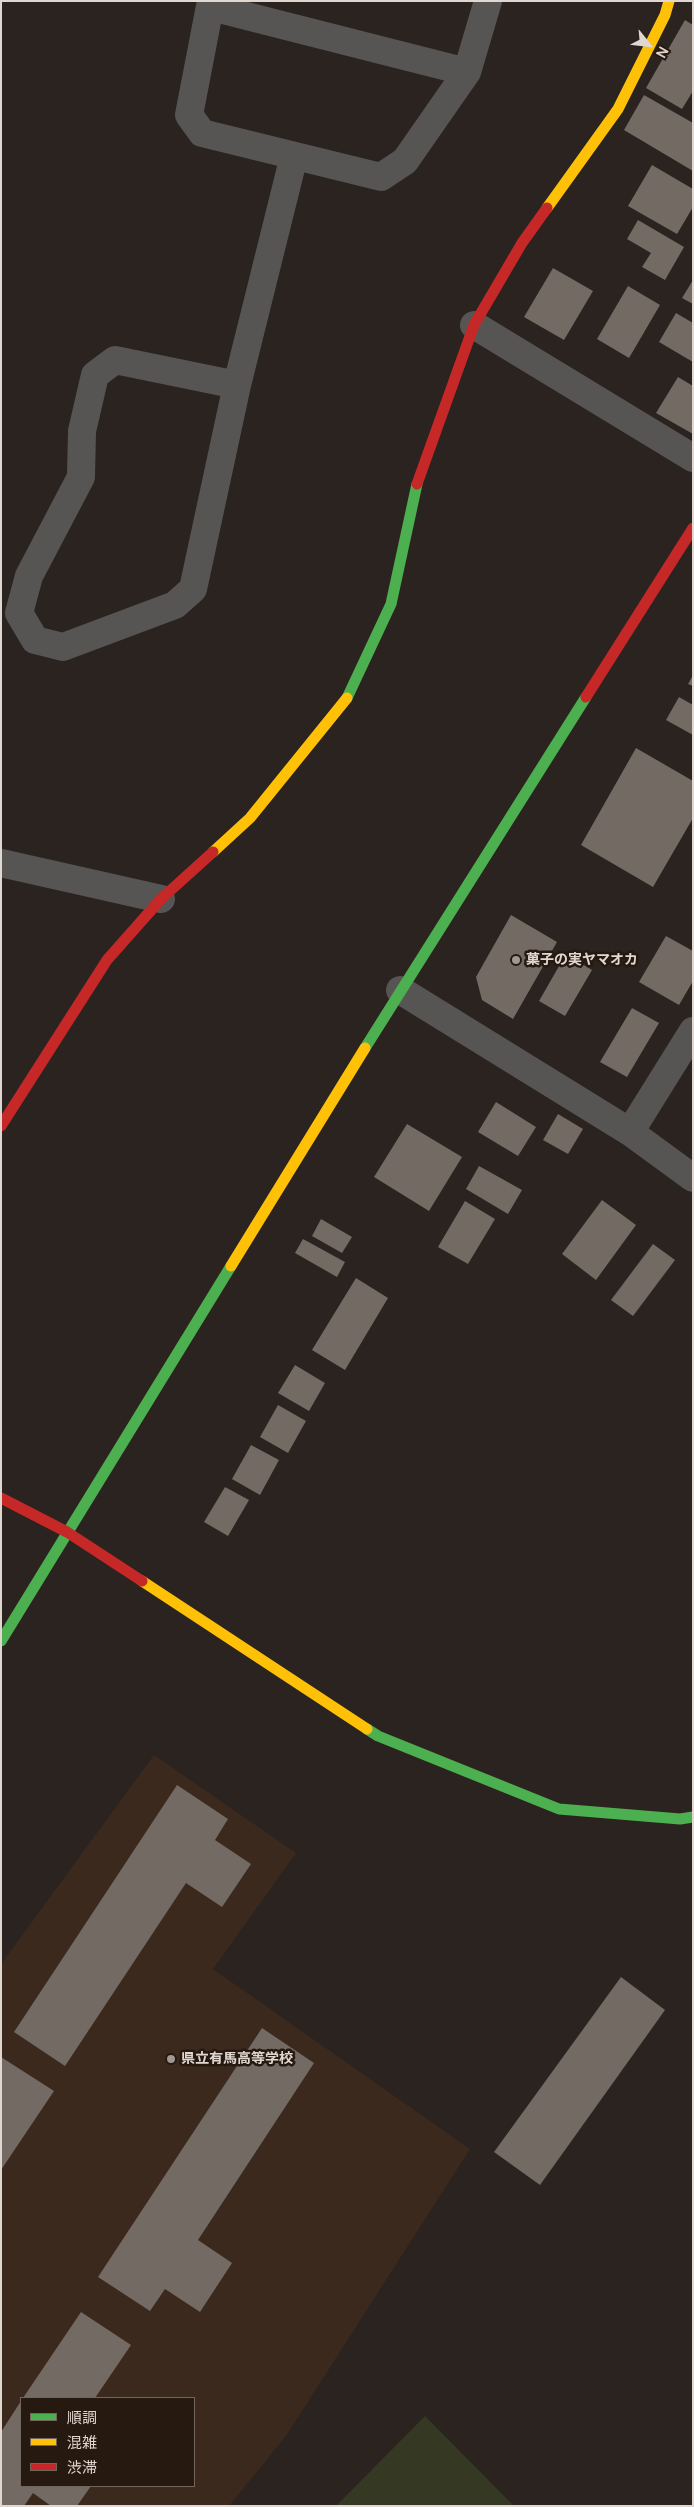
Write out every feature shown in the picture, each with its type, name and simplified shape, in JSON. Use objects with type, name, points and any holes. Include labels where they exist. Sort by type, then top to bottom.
[{"type":"street","points":[[467,72],[211,4],[188,115],[202,133],[381,177],[405,161],[467,72],[488,1]]},
{"type":"street","points":[[1,1126],[107,960],[161,899],[250,818],[344,704],[391,604],[418,480],[474,325],[522,243],[618,109],[665,15],[670,1]]},
{"type":"street","points":[[237,385],[115,360],[95,375],[82,430],[81,477],[29,576],[19,613],[35,640],[63,647],[175,605],[193,589],[237,385],[294,156]]},
{"type":"street","points":[[474,325],[693,458]]},
{"type":"street","points":[[1,1641],[400,990],[693,528]]},
{"type":"street","points":[[1,863],[161,899]]},
{"type":"street","points":[[400,990],[630,1132],[693,1178]]},
{"type":"street","points":[[630,1132],[693,1031]]},
{"type":"street","points":[[1,1498],[67,1532],[378,1736],[559,1809],[680,1819],[693,1818]]},
{"type":"shaded area","name":"県立有馬高等学校","points":[[154,1755],[296,1853],[213,1969],[470,2149],[286,2436],[229,2506],[1,2506],[1,1964]]},
{"type":"green space","points":[[425,2416],[514,2506],[336,2506]]},
{"type":"building","points":[[685,20],[693,25],[693,91],[682,109],[646,88]]},
{"type":"building","points":[[644,95],[693,123],[693,171],[624,130]]},
{"type":"building","points":[[652,165],[693,189],[693,207],[677,234],[628,206]]},
{"type":"building","points":[[638,220],[684,247],[665,280],[642,267],[651,253],[627,239]]},
{"type":"building","points":[[553,268],[593,291],[564,340],[524,317]]},
{"type":"building","points":[[693,280],[693,304],[682,298]]},
{"type":"building","points":[[628,286],[660,305],[629,358],[597,339]]},
{"type":"building","points":[[676,313],[693,323],[693,362],[659,342]]},
{"type":"building","points":[[678,377],[693,386],[693,434],[656,413]]},
{"type":"building","points":[[693,675],[693,686],[688,684]]},
{"type":"building","points":[[679,697],[693,705],[693,735],[666,720]]},
{"type":"building","points":[[636,748],[693,781],[693,818],[653,887],[581,845]]},
{"type":"building","name":"菓子の実ヤマオカ","points":[[511,915],[557,942],[513,1019],[482,1000],[476,977]]},
{"type":"building","points":[[666,936],[693,951],[693,981],[679,1005],[639,982]]},
{"type":"building","points":[[566,954],[592,970],[565,1016],[539,1001]]},
{"type":"building","points":[[632,1008],[659,1023],[627,1077],[600,1062]]},
{"type":"building","points":[[496,1102],[536,1127],[518,1156],[478,1132]]},
{"type":"building","points":[[558,1114],[583,1129],[568,1154],[543,1140]]},
{"type":"building","points":[[407,1124],[462,1157],[429,1211],[374,1177]]},
{"type":"building","points":[[479,1166],[522,1190],[508,1214],[466,1189]]},
{"type":"building","points":[[602,1200],[636,1225],[596,1280],[562,1254]]},
{"type":"building","points":[[465,1201],[495,1219],[468,1264],[438,1247]]},
{"type":"building","points":[[321,1219],[352,1237],[342,1253],[312,1236]]},
{"type":"building","points":[[303,1239],[345,1262],[337,1277],[295,1253]]},
{"type":"building","points":[[653,1244],[675,1260],[633,1316],[611,1300]]},
{"type":"building","points":[[356,1278],[388,1298],[345,1370],[312,1350]]},
{"type":"building","points":[[295,1365],[325,1383],[309,1411],[278,1393]]},
{"type":"building","points":[[278,1405],[306,1421],[288,1453],[260,1437]]},
{"type":"building","points":[[251,1445],[279,1460],[260,1495],[232,1479]]},
{"type":"building","points":[[225,1487],[249,1500],[228,1536],[204,1522]]},
{"type":"building","points":[[177,1785],[228,1819],[215,1840],[251,1864],[222,1907],[186,1883],[65,2066],[14,2032]]},
{"type":"building","points":[[621,1977],[665,2010],[540,2185],[494,2152]]},
{"type":"building","points":[[262,2028],[314,2063],[198,2240],[232,2263],[200,2312],[165,2289],[150,2311],[98,2277]]},
{"type":"building","points":[[1,2057],[54,2091],[1,2170]]},
{"type":"building","points":[[81,2312],[131,2345],[96,2397],[24,2397]]},
{"type":"building","points":[[20,2403],[20,2487],[90,2487],[77,2506],[51,2506],[33,2493],[24,2506],[1,2506],[1,2432]]},
{"type":"traffic: fast","points":[[347,698],[391,604],[417,484]]},
{"type":"traffic: fast","points":[[365,1048],[586,697]]},
{"type":"traffic: fast","points":[[1,1641],[231,1266]]},
{"type":"traffic: fast","points":[[367,1729],[378,1736],[559,1809],[680,1819],[693,1817]]},
{"type":"traffic: slow","points":[[547,208],[618,109],[665,15],[669,1]]},
{"type":"traffic: slow","points":[[213,852],[250,818],[347,698]]},
{"type":"traffic: slow","points":[[231,1266],[365,1048]]},
{"type":"traffic: slow","points":[[142,1581],[367,1729]]},
{"type":"traffic: jam","points":[[417,484],[474,325],[522,243],[547,208]]},
{"type":"traffic: jam","points":[[586,697],[693,528]]},
{"type":"traffic: jam","points":[[1,1126],[107,960],[161,899],[213,852]]},
{"type":"traffic: jam","points":[[1,1498],[67,1532],[142,1581]]},
{"type":"place","name":"菓子の実ヤマオカ","points":[[516,960]]},
{"type":"place","name":"県立有馬高等学校","points":[[171,2059]]}]
